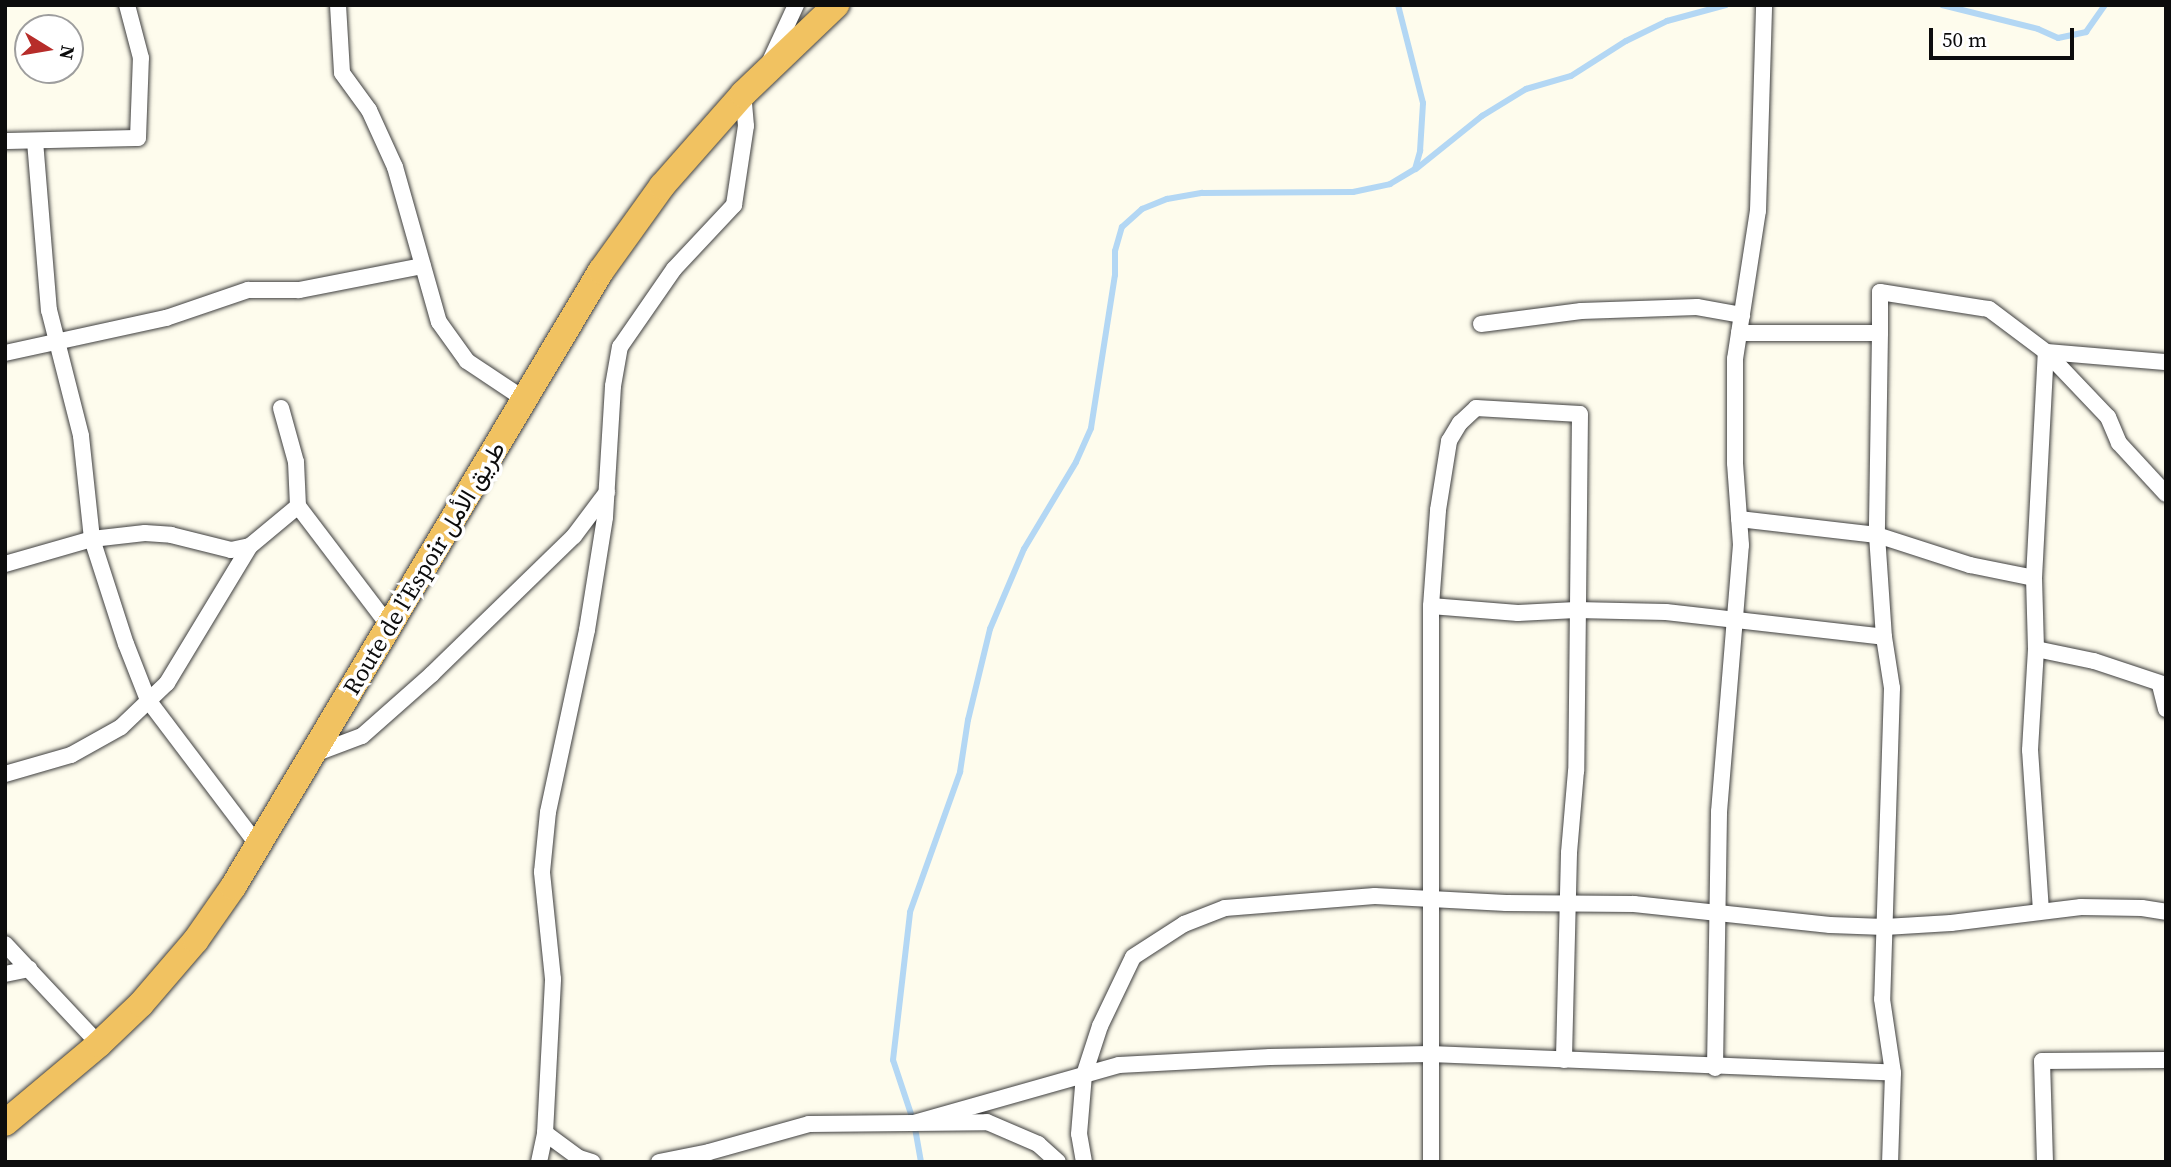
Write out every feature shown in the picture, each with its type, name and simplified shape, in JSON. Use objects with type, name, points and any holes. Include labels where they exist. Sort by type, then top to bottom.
[{"type":"highway","name":"Route de l’Espoir طريق الأمل","points":[[5,1123],[99,1044],[141,1003],[196,940],[312,755],[609,260],[662,186],[743,94],[836,5]]},
{"type":"street","points":[[5,141],[138,138],[141,58],[127,5]]},
{"type":"street","points":[[338,5],[342,73],[369,110],[395,166],[439,322],[467,361],[524,398]]},
{"type":"street","points":[[765,71],[796,5]]},
{"type":"street","points":[[1714,1068],[1719,812],[1732,621],[1741,545],[1735,463],[1735,359],[1758,211],[1764,5]]},
{"type":"street","points":[[539,1162],[545,1133],[553,979],[542,873],[548,812],[587,629],[607,491],[614,387],[621,347],[674,269],[734,205],[746,125],[743,94]]},
{"type":"street","points":[[35,141],[49,310],[81,436],[92,539],[126,644],[148,700],[257,844]]},
{"type":"street","points":[[5,353],[166,318],[248,289],[299,290],[423,265]]},
{"type":"street","points":[[1890,1162],[1894,1073],[1882,999],[1892,688],[1884,637],[1877,535],[1880,292],[1989,309],[2046,352],[2108,417],[2119,443],[2166,494]]},
{"type":"street","points":[[1481,324],[1581,311],[1697,307],[1742,315]]},
{"type":"street","points":[[1739,333],[1880,333]]},
{"type":"street","points":[[2046,352],[2166,362]]},
{"type":"street","points":[[2041,911],[2030,750],[2036,649],[2034,578],[2046,352]]},
{"type":"street","points":[[281,408],[296,462],[298,506],[389,626]]},
{"type":"street","points":[[1431,1162],[1431,606],[1438,510],[1449,441],[1460,423],[1476,408],[1580,414],[1576,771],[1569,853],[1570,902],[1564,1060]]},
{"type":"street","points":[[312,755],[362,736],[432,674],[574,537],[607,491]]},
{"type":"street","points":[[5,774],[71,755],[121,727],[167,683],[250,546],[298,506]]},
{"type":"street","points":[[1738,519],[1877,535],[1970,565],[2034,578]]},
{"type":"street","points":[[5,565],[92,539],[145,533],[171,535],[231,550],[250,546]]},
{"type":"street","points":[[1431,606],[1518,613],[1576,610],[1666,612],[1884,637]]},
{"type":"street","points":[[2036,649],[2094,661],[2163,685],[2166,709]]},
{"type":"street","points":[[1084,1162],[1079,1134],[1084,1075],[1100,1026],[1133,957],[1184,924],[1225,908],[1375,896],[1506,903],[1634,904],[1830,925],[1885,927],[2081,907],[2143,908],[2166,912]]},
{"type":"street","points":[[5,944],[99,1044]]},
{"type":"street","points":[[5,974],[29,969]]},
{"type":"street","points":[[914,1123],[1084,1075],[1133,1065],[1270,1057],[1430,1054],[1714,1068],[1894,1073]]},
{"type":"street","points":[[2045,1162],[2042,1060],[2166,1060]]},
{"type":"street","points":[[659,1162],[709,1152],[809,1124],[987,1122],[1038,1144],[1058,1162]]},
{"type":"street","points":[[545,1133],[579,1158],[592,1162]]},
{"type":"waterway","points":[[921,1162],[914,1123],[893,1060],[910,912],[960,772],[968,720],[990,629],[1024,549],[1076,462],[1091,428],[1115,275],[1115,251],[1122,227],[1142,209],[1167,199],[1202,193],[1353,192],[1390,184],[1415,169],[1420,151],[1423,103],[1398,5]]},
{"type":"waterway","points":[[1416,169],[1482,116],[1526,89],[1571,76],[1626,41],[1667,21],[1726,5]]},
{"type":"waterway","points":[[1942,5],[2038,29],[2058,38],[2086,32],[2105,5]]}]
